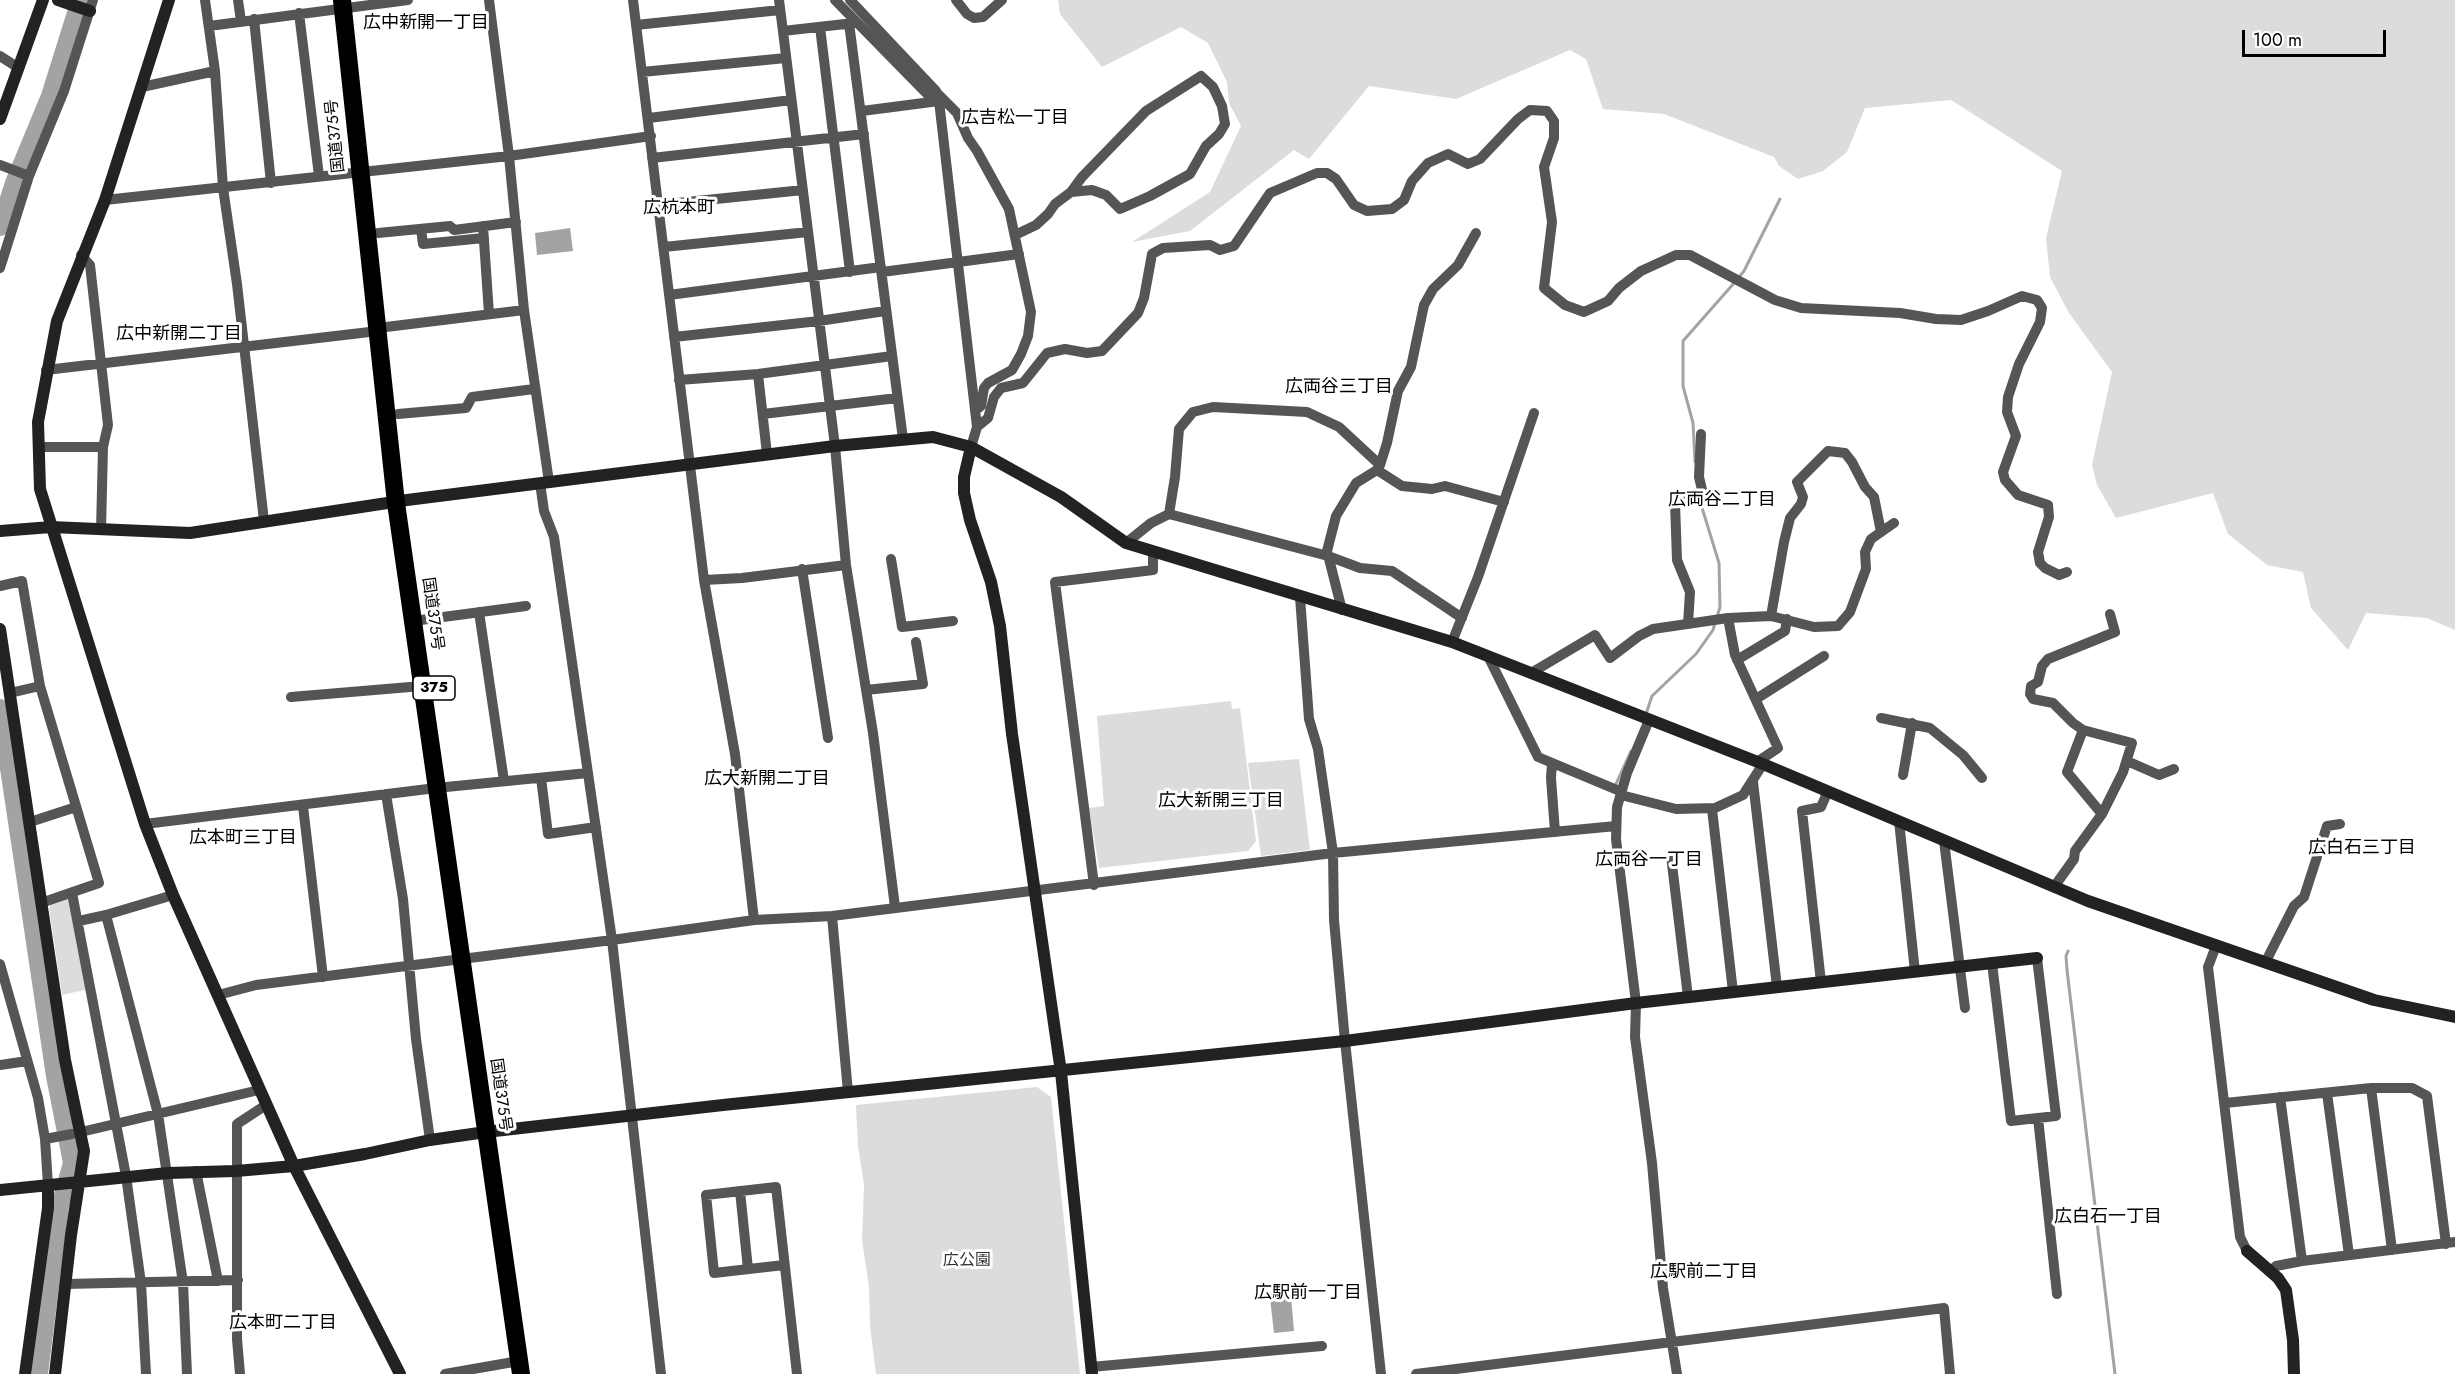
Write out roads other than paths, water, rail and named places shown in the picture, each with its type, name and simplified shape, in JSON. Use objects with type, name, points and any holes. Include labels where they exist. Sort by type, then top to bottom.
[{"type":"highway","name":"国道375号","points":[[348,4],[402,501],[524,1370]]},
{"type":"highway","name":"国道375号","points":[[365,170],[378,233],[382,328],[398,414],[402,501]]},
{"type":"highway","name":"国道375号","points":[[419,620],[422,686],[442,788]]},
{"type":"street","points":[[0,119],[43,0]]},
{"type":"street","points":[[0,268],[21,173],[64,91],[84,6],[58,0]]},
{"type":"street","points":[[169,0],[105,200],[81,255],[57,321],[38,422],[40,489],[145,824],[173,895],[294,1166],[400,1374]]},
{"type":"street","points":[[205,0],[215,71],[223,188],[245,348],[264,521]]},
{"type":"street","points":[[238,0],[241,21]]},
{"type":"street","points":[[209,26],[299,14],[348,4],[408,0]]},
{"type":"street","points":[[489,0],[509,156],[544,483],[543,511],[554,537],[612,940],[661,1374]]},
{"type":"street","points":[[633,0],[704,580],[735,754],[754,920]]},
{"type":"street","points":[[835,0],[936,98],[957,113],[968,138],[1009,209],[1031,312],[1028,336],[1012,370],[988,383],[984,388],[981,406],[975,411]]},
{"type":"street","points":[[850,0],[857,20],[864,134],[903,439]]},
{"type":"street","points":[[956,0],[967,14],[974,18],[983,17],[1002,0]]},
{"type":"street","points":[[636,25],[780,5],[795,141],[835,446],[846,565],[866,690],[895,907]]},
{"type":"street","points":[[299,14],[319,176]]},
{"type":"street","points":[[254,19],[271,183]]},
{"type":"street","points":[[783,31],[857,20]]},
{"type":"street","points":[[820,27],[850,272]]},
{"type":"street","points":[[0,56],[17,67]]},
{"type":"street","points":[[642,72],[786,58]]},
{"type":"street","points":[[142,87],[215,71]]},
{"type":"street","points":[[1015,235],[1036,225],[1055,204],[1071,192],[1082,177],[1146,111],[1201,76],[1213,87],[1222,106],[1225,124],[1219,134],[1206,146],[1190,174],[1120,209],[1106,195],[1092,190],[1071,192]]},
{"type":"street","points":[[862,111],[936,98]]},
{"type":"street","points":[[936,98],[977,427],[964,477],[964,493],[970,520],[991,582],[998,615],[1061,1072],[1091,1371],[1322,1346]]},
{"type":"street","points":[[649,118],[790,100]]},
{"type":"street","points":[[977,427],[988,417],[994,397],[1001,388],[1023,383],[1047,353],[1065,349],[1087,353],[1102,351],[1138,313],[1144,298],[1152,254],[1162,248],[1210,245],[1220,250],[1234,246],[1270,193],[1317,173],[1328,173],[1336,179],[1354,205],[1366,211],[1392,209],[1404,200],[1412,181],[1428,163],[1448,154],[1468,164],[1480,159],[1518,119],[1530,110],[1547,111],[1554,121],[1554,138],[1544,167],[1552,222],[1544,288],[1565,304],[1584,312],[1608,301],[1619,288],[1641,271],[1676,255],[1690,255],[1775,300],[1801,308],[1900,313],[1936,319],[1961,320],[2022,296],[2037,300],[2042,308],[2040,322],[2019,364],[2008,397],[2007,412],[2016,436],[2003,472],[2005,480],[2018,495],[2048,505],[2049,517],[2038,552],[2040,563],[2044,568],[2059,575],[2067,572]]},
{"type":"street","points":[[652,158],[864,134]]},
{"type":"street","points":[[105,200],[509,156],[651,136]]},
{"type":"street","points":[[0,165],[21,173]]},
{"type":"street","points":[[658,205],[803,190]]},
{"type":"street","points":[[378,233],[450,226],[454,230],[516,222]]},
{"type":"street","points":[[483,226],[489,314]]},
{"type":"street","points":[[421,228],[423,244],[484,238]]},
{"type":"street","points":[[664,247],[808,232]]},
{"type":"street","points":[[1342,610],[1327,551],[1336,516],[1356,483],[1379,467],[1387,443],[1398,391],[1411,367],[1424,305],[1433,289],[1458,265],[1476,233]]},
{"type":"street","points":[[669,295],[814,276],[957,263],[1019,254]]},
{"type":"street","points":[[81,255],[90,265],[108,425],[103,447],[101,530]]},
{"type":"street","points":[[46,370],[245,348],[524,310]]},
{"type":"street","points":[[674,337],[819,321],[885,311]]},
{"type":"street","points":[[679,380],[758,374],[892,356]]},
{"type":"street","points":[[758,374],[767,454]]},
{"type":"street","points":[[398,414],[466,408],[472,397],[534,389]]},
{"type":"street","points":[[763,414],[897,398]]},
{"type":"street","points":[[1169,514],[1179,429],[1192,412],[1213,407],[1307,412],[1339,427],[1379,467],[1402,486],[1432,489],[1445,486],[1504,502]]},
{"type":"street","points":[[1452,642],[1534,413]]},
{"type":"street","points":[[1688,624],[1690,592],[1677,560],[1675,503],[1703,494],[1699,477],[1701,434]]},
{"type":"street","points":[[0,531],[51,527],[190,533],[402,501],[767,454],[933,437],[971,447],[1060,497],[1126,543],[1452,642],[1760,763],[2088,901],[2374,1000],[2455,1017]]},
{"type":"street","points":[[39,447],[103,447]]},
{"type":"street","points":[[1771,616],[1790,518],[1801,504],[1803,497],[1797,482],[1828,451],[1845,453],[1852,462],[1865,487],[1874,497],[1881,532]]},
{"type":"street","points":[[1126,543],[1151,523],[1169,514],[1328,556],[1360,568],[1392,571],[1462,618]]},
{"type":"street","points":[[1531,673],[1595,635],[1610,658],[1653,629],[1728,618],[1771,616],[1814,627],[1838,626],[1850,612],[1866,569],[1865,552],[1871,539],[1894,523]]},
{"type":"street","points":[[1094,885],[1055,582],[1153,570],[1153,552]]},
{"type":"street","points":[[891,559],[902,627],[953,621]]},
{"type":"street","points":[[704,580],[741,578],[846,565]]},
{"type":"street","points":[[802,569],[828,738]]},
{"type":"street","points":[[0,585],[22,581],[40,686],[99,882],[41,903]]},
{"type":"street","points":[[1300,597],[1309,719],[1318,749],[1333,853],[1334,920],[1345,1041],[1381,1374]]},
{"type":"street","points":[[419,620],[526,606]]},
{"type":"street","points":[[479,612],[504,781]]},
{"type":"street","points":[[2054,887],[2074,859],[2075,851],[2102,814],[2127,761],[2132,743],[2083,730],[2053,704],[2033,699],[2030,694],[2031,686],[2038,682],[2042,666],[2048,659],[2115,632],[2110,614]]},
{"type":"street","points":[[1488,656],[1538,757],[1622,793],[1676,809],[1712,808],[1743,795],[1753,782],[1760,763],[1778,748],[1737,660],[1728,618]]},
{"type":"street","points":[[1737,660],[1785,631],[1787,619]]},
{"type":"street","points":[[0,629],[65,1060],[72,1134],[84,1151],[77,1181],[55,1374]]},
{"type":"street","points":[[866,690],[923,684],[916,642]]},
{"type":"street","points":[[1756,699],[1824,657]]},
{"type":"street","points":[[10,693],[40,686]]},
{"type":"street","points":[[291,698],[422,686]]},
{"type":"street","points":[[1881,718],[1930,728],[1963,755],[1982,778]]},
{"type":"street","points":[[1649,720],[1622,793],[1616,826],[1636,1004],[1635,1037],[1652,1163],[1663,1288],[1677,1374]]},
{"type":"street","points":[[1903,775],[1912,723]]},
{"type":"street","points":[[2083,730],[2067,772],[2102,814]]},
{"type":"street","points":[[2127,761],[2159,776],[2174,769]]},
{"type":"street","points":[[1552,763],[1555,831]]},
{"type":"street","points":[[145,824],[588,773]]},
{"type":"street","points":[[541,778],[548,834],[596,827]]},
{"type":"street","points":[[1753,782],[1777,987]]},
{"type":"street","points":[[1821,982],[1802,811],[1821,807],[1828,791]]},
{"type":"street","points":[[386,795],[403,899],[430,1140]]},
{"type":"street","points":[[303,806],[323,977]]},
{"type":"street","points":[[30,822],[76,807]]},
{"type":"street","points":[[1712,808],[1733,992]]},
{"type":"street","points":[[1899,821],[1915,972]]},
{"type":"street","points":[[2265,963],[2294,906],[2304,897],[2326,826],[2340,824]]},
{"type":"street","points":[[218,995],[256,985],[409,967],[754,920],[832,916],[1035,889],[1094,885],[1333,853],[1616,826]]},
{"type":"street","points":[[1944,841],[1965,1008]]},
{"type":"street","points":[[1671,856],[1688,997]]},
{"type":"street","points":[[72,893],[126,1176],[141,1283],[146,1374]]},
{"type":"street","points":[[79,921],[173,895]]},
{"type":"street","points":[[106,915],[158,1114],[183,1283],[187,1374]]},
{"type":"street","points":[[832,916],[848,1092]]},
{"type":"street","points":[[2216,946],[2208,967],[2240,1237],[2247,1251],[2271,1271],[2286,1290],[2293,1340],[2294,1374]]},
{"type":"street","points":[[0,1190],[126,1176],[294,1166],[430,1140],[492,1132],[848,1092],[1061,1072],[1345,1041],[1688,997],[1959,968],[1992,963],[2037,958],[2056,1116],[2011,1121],[1992,963]]},
{"type":"street","points":[[0,964],[38,1098],[52,1184],[26,1374]]},
{"type":"street","points":[[0,1065],[27,1061]]},
{"type":"street","points":[[2225,1103],[2371,1088],[2412,1088],[2427,1096],[2450,1243],[2302,1261],[2276,1266],[2271,1271]]},
{"type":"street","points":[[2371,1088],[2392,1250]]},
{"type":"street","points":[[45,1140],[259,1090]]},
{"type":"street","points":[[2327,1093],[2349,1255]]},
{"type":"street","points":[[2280,1097],[2302,1261]]},
{"type":"street","points":[[240,1374],[237,1339],[237,1124],[266,1105]]},
{"type":"street","points":[[2037,1118],[2057,1294]]},
{"type":"street","points":[[196,1171],[218,1281]]},
{"type":"street","points":[[784,1264],[714,1273],[706,1195],[776,1187],[797,1374]]},
{"type":"street","points":[[740,1191],[748,1269]]},
{"type":"street","points":[[66,1284],[238,1280]]},
{"type":"street","points":[[1416,1374],[1944,1308],[1950,1374]]},
{"type":"street","points":[[445,1374],[524,1370]]},
{"type":"waterway","points":[[0,227],[14,183],[50,96],[80,0]]},
{"type":"waterway","points":[[1739,277],[1780,199]]},
{"type":"waterway","points":[[1695,462],[1693,423],[1683,386],[1683,341],[1735,282]]},
{"type":"waterway","points":[[1699,498],[1719,563],[1720,607],[1717,617]]},
{"type":"waterway","points":[[1646,714],[1652,696],[1696,654],[1713,630],[1715,623]]},
{"type":"waterway","points":[[0,708],[55,1076],[72,1163],[60,1206],[39,1374]]},
{"type":"waterway","points":[[1615,786],[1631,751]]},
{"type":"waterway","points":[[2068,951],[2067,970],[2115,1374]]},
{"type":"district","name":"広中新開一丁目","points":[[426,24]]},
{"type":"district","name":"広吉松一丁目","points":[[1015,119]]},
{"type":"district","name":"広杭本町","points":[[679,209]]},
{"type":"district","name":"広中新開二丁目","points":[[179,335]]},
{"type":"district","name":"広両谷三丁目","points":[[1339,388]]},
{"type":"district","name":"広両谷二丁目","points":[[1722,501]]},
{"type":"district","name":"広大新開二丁目","points":[[767,780]]},
{"type":"district","name":"広大新開三丁目","points":[[1221,802]]},
{"type":"district","name":"広本町三丁目","points":[[243,839]]},
{"type":"district","name":"広白石三丁目","points":[[2362,849]]},
{"type":"district","name":"広両谷一丁目","points":[[1649,861]]},
{"type":"district","name":"広白石一丁目","points":[[2108,1218]]},
{"type":"district","name":"広駅前二丁目","points":[[1704,1273]]},
{"type":"district","name":"広駅前一丁目","points":[[1308,1294]]},
{"type":"district","name":"広本町二丁目","points":[[283,1324]]},
{"type":"park label","name":"広公園","points":[[967,1261]]}]
